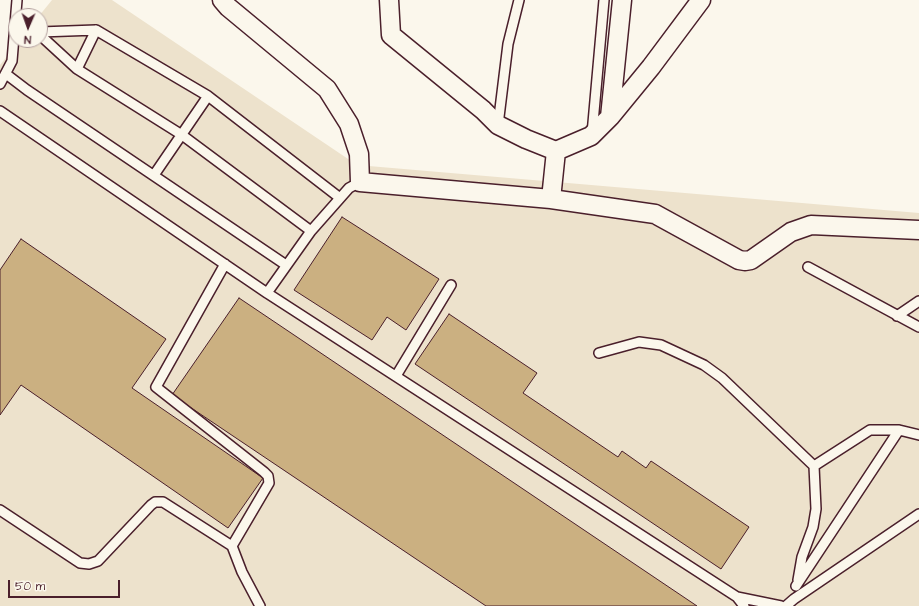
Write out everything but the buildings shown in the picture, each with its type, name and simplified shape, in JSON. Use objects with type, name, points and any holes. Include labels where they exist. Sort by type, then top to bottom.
[{"type":"street","points":[[222,0],[228,7],[327,89],[349,124],[360,154],[360,182],[551,199],[655,214],[739,260],[745,261],[751,260],[791,232],[811,225],[919,230]]},
{"type":"street","points":[[389,0],[390,34],[483,110],[498,125],[526,139],[556,151],[591,136],[610,117],[651,67],[701,0]]},
{"type":"street","points":[[610,117],[622,0]]},
{"type":"street","points":[[551,199],[556,151]]},
{"type":"lane","points":[[498,125],[508,44],[519,0]]},
{"type":"lane","points":[[591,136],[604,0]]},
{"type":"lane","points":[[48,33],[96,30],[208,96],[340,198]]},
{"type":"lane","points":[[77,69],[96,30]]},
{"type":"lane","points":[[48,41],[77,69],[182,135],[311,231]]},
{"type":"lane","points":[[0,84],[12,61],[13,48]]},
{"type":"lane","points":[[6,74],[27,90],[286,265]]},
{"type":"lane","points":[[154,175],[208,96]]},
{"type":"lane","points":[[0,111],[267,293],[737,597],[744,606]]},
{"type":"lane","points":[[267,293],[311,231],[349,188],[360,182]]},
{"type":"lane","points":[[225,264],[156,387],[268,476],[268,483],[232,546]]},
{"type":"lane","points":[[808,267],[919,327]]},
{"type":"lane","points":[[396,376],[451,285]]},
{"type":"lane","points":[[897,316],[919,301]]},
{"type":"lane","points":[[599,354],[639,342],[661,345],[704,365],[722,378],[814,466],[816,509],[813,527],[802,557],[794,599]]},
{"type":"lane","points":[[814,466],[870,430],[899,430],[919,435]]},
{"type":"lane","points":[[796,586],[899,430]]},
{"type":"lane","points":[[0,510],[80,563],[89,564],[98,561],[150,505],[156,502],[163,502],[232,546],[242,572],[260,606]]},
{"type":"lane","points":[[786,606],[794,599],[919,514]]},
{"type":"lane","points":[[737,597],[781,606]]},
{"type":"shaded area","points":[[52,0],[112,0],[357,165],[919,213],[919,606],[0,606],[0,65],[14,48],[48,48],[48,8],[46,8]]}]
